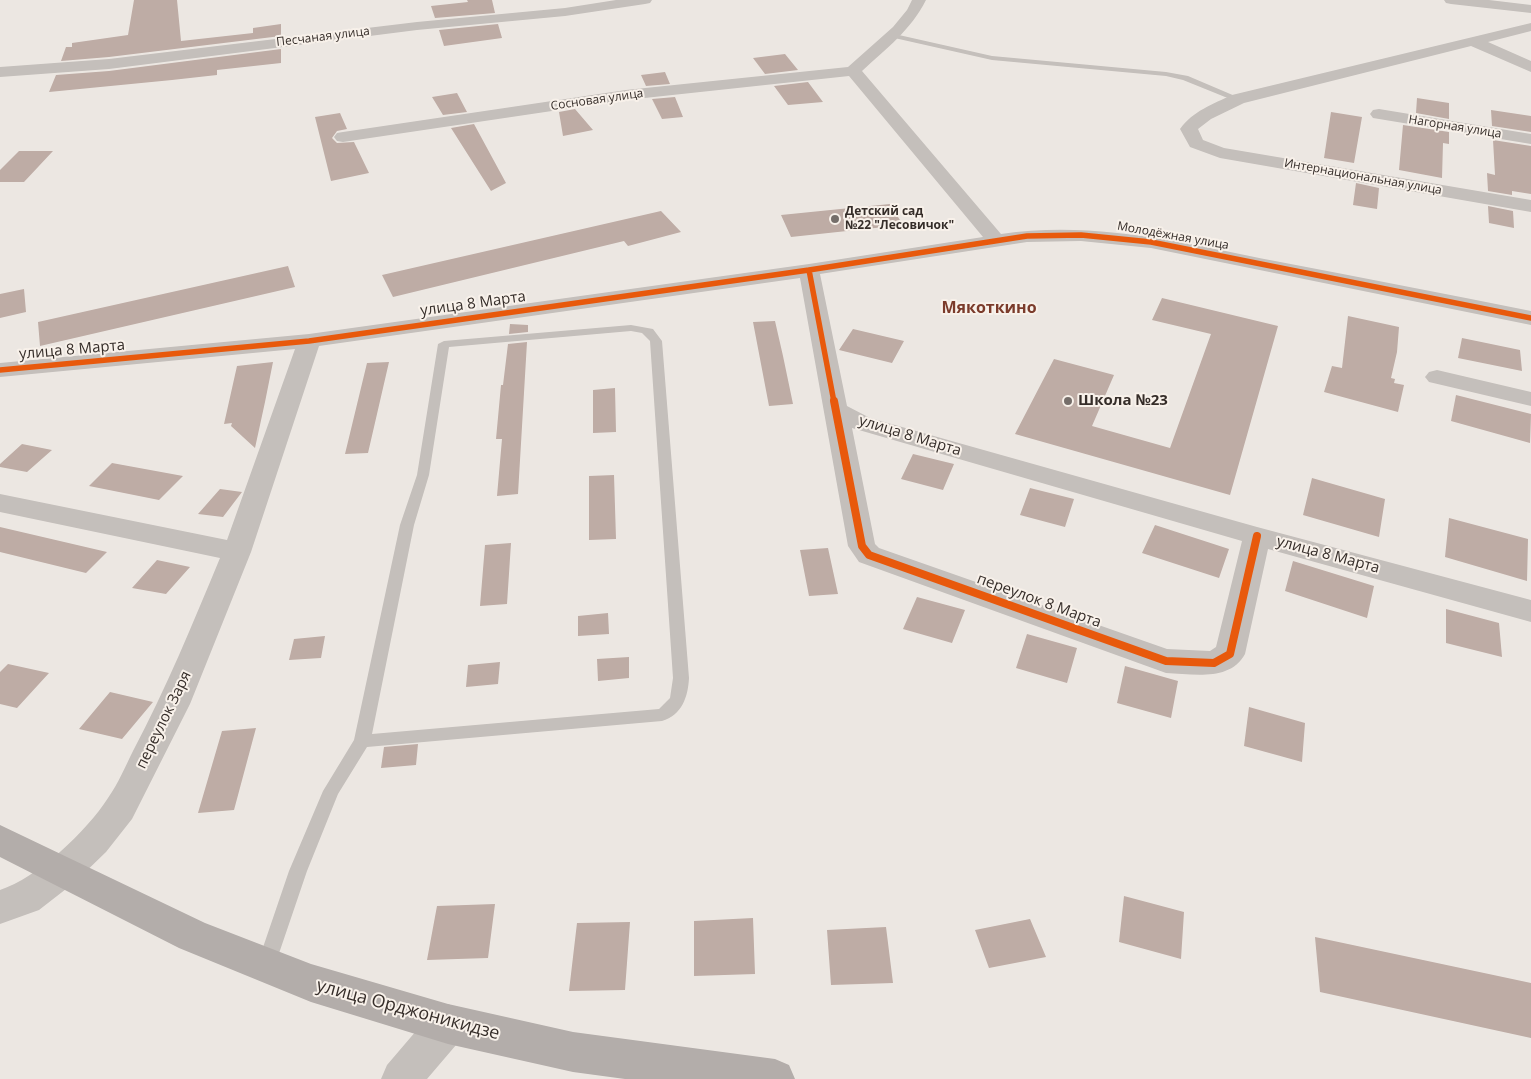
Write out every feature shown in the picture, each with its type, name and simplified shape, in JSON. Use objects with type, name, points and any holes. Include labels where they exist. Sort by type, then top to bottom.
[{"type":"main road","name":"улица Орджоникидзе","points":[[0,840],[192,936],[311,984],[448,1024],[573,1052],[775,1079]]},
{"type":"street","name":"Песчаная улица","points":[[0,72],[109,64],[417,26],[564,12],[645,0]]},
{"type":"street","points":[[919,0],[915,10],[893,35],[853,71],[995,239]]},
{"type":"street","points":[[1451,0],[1531,9]]},
{"type":"street","points":[[1238,99],[1531,27]]},
{"type":"street","points":[[1472,41],[1531,67]]},
{"type":"street","name":"Сосновая улица","points":[[343,137],[626,95],[853,71]]},
{"type":"street","name":"Интернациональная улица","points":[[1238,99],[1193,123],[1189,129],[1196,143],[1220,153],[1531,206]]},
{"type":"street","name":"Нагорная улица","points":[[1378,114],[1531,139]]},
{"type":"street","name":"Молодёжная улица","points":[[809,270],[995,239],[1053,234],[1104,236],[1151,242],[1531,318]]},
{"type":"street","points":[[809,270],[835,409]]},
{"type":"street","name":"улица 8 Марта","points":[[0,370],[310,342],[809,270]]},
{"type":"street","name":"переулок Заря","points":[[0,907],[26,898],[62,871],[94,841],[120,809],[174,704],[237,552],[310,342]]},
{"type":"street","points":[[1437,377],[1531,398]]},
{"type":"street","name":"улица 8 Марта","points":[[835,409],[861,423],[1257,536],[1531,611]]},
{"type":"street","name":"переулок 8 Марта","points":[[835,409],[862,546],[869,555],[1166,661],[1214,664],[1230,654],[1257,536]]},
{"type":"street","points":[[0,503],[237,552]]},
{"type":"street","points":[[401,1079],[448,1024]]},
{"type":"lane","points":[[893,35],[992,58],[1166,74],[1185,78],[1238,99]]},
{"type":"lane","points":[[266,965],[298,871],[331,792],[362,741],[407,525],[423,475],[444,344],[630,328],[644,329],[652,334],[656,341],[681,678],[680,693],[675,707],[662,715],[362,741]]},
{"type":"building","points":[[134,0],[177,0],[181,41],[253,33],[253,28],[281,24],[281,36],[61,61],[66,47],[72,47],[72,43],[128,35]]},
{"type":"building","points":[[467,0],[492,0],[495,13],[435,18],[431,6],[468,2]]},
{"type":"building","points":[[498,24],[502,38],[444,46],[439,30]]},
{"type":"building","points":[[281,49],[281,63],[217,70],[217,75],[49,92],[56,75],[109,71]]},
{"type":"building","points":[[785,54],[798,70],[765,74],[753,58]]},
{"type":"building","points":[[665,72],[670,84],[646,86],[641,75]]},
{"type":"building","points":[[808,82],[823,102],[788,105],[774,86]]},
{"type":"building","points":[[457,93],[467,112],[443,115],[432,97]]},
{"type":"building","points":[[675,97],[683,117],[662,119],[652,99]]},
{"type":"building","points":[[1417,98],[1449,103],[1449,119],[1416,113]]},
{"type":"building","points":[[575,109],[593,130],[563,136],[559,112]]},
{"type":"building","points":[[1491,110],[1531,116],[1531,132],[1492,126]]},
{"type":"building","points":[[1331,112],[1362,117],[1354,163],[1324,158]]},
{"type":"building","points":[[340,113],[347,129],[337,131],[332,138],[337,143],[354,142],[369,173],[331,181],[315,117]]},
{"type":"building","points":[[474,124],[506,183],[491,191],[451,128]]},
{"type":"building","points":[[1403,125],[1449,132],[1449,144],[1443,143],[1442,178],[1399,170]]},
{"type":"building","points":[[1493,140],[1531,146],[1531,194],[1512,191],[1512,195],[1488,191],[1487,173],[1495,175]]},
{"type":"building","points":[[19,151],[53,151],[24,182],[0,182],[0,170]]},
{"type":"building","points":[[1356,183],[1379,188],[1377,209],[1353,205]]},
{"type":"building","name":"Детский сад №22 \"Лесовичок\"","points":[[890,204],[903,225],[791,237],[781,215]]},
{"type":"building","points":[[1488,206],[1513,211],[1514,228],[1489,223]]},
{"type":"building","points":[[661,211],[681,232],[628,246],[624,241],[393,297],[382,275]]},
{"type":"building","points":[[288,266],[295,287],[40,346],[38,322]]},
{"type":"building","points":[[24,289],[26,312],[0,318],[0,294]]},
{"type":"building","name":"Школа №23","points":[[1162,298],[1278,326],[1230,495],[1015,434],[1054,359],[1114,375],[1092,426],[1170,448],[1211,334],[1152,320]]},
{"type":"building","points":[[1348,316],[1399,327],[1397,352],[1391,378],[1395,379],[1394,383],[1404,385],[1398,412],[1324,392],[1332,366],[1342,368]]},
{"type":"building","points":[[775,321],[793,404],[769,406],[753,322]]},
{"type":"building","points":[[510,324],[528,325],[528,332],[509,334]]},
{"type":"building","points":[[853,329],[904,341],[892,363],[839,350]]},
{"type":"building","points":[[1462,338],[1520,350],[1522,371],[1458,358]]},
{"type":"building","points":[[527,342],[518,494],[497,496],[502,439],[496,439],[501,385],[503,385],[508,344]]},
{"type":"building","points":[[273,362],[255,448],[231,426],[232,423],[224,424],[237,366]]},
{"type":"building","points":[[389,362],[368,453],[345,454],[367,363]]},
{"type":"building","points":[[615,388],[616,432],[593,433],[593,390]]},
{"type":"building","points":[[1456,395],[1531,414],[1530,443],[1451,421]]},
{"type":"building","points":[[22,444],[52,450],[27,472],[0,467],[0,464]]},
{"type":"building","points":[[913,454],[954,464],[943,490],[901,479]]},
{"type":"building","points":[[112,463],[183,476],[159,500],[89,486]]},
{"type":"building","points":[[614,475],[616,539],[589,540],[589,476]]},
{"type":"building","points":[[1312,478],[1385,499],[1379,537],[1303,515]]},
{"type":"building","points":[[1030,488],[1074,499],[1065,527],[1020,515]]},
{"type":"building","points":[[220,489],[242,492],[223,517],[198,514]]},
{"type":"building","points":[[1449,518],[1528,539],[1527,581],[1445,557]]},
{"type":"building","points":[[1155,525],[1229,549],[1219,578],[1142,553]]},
{"type":"building","points":[[0,527],[107,552],[86,573],[0,552]]},
{"type":"building","points":[[511,543],[507,604],[480,606],[485,545]]},
{"type":"building","points":[[828,548],[838,594],[809,596],[800,550]]},
{"type":"building","points":[[157,560],[190,567],[166,594],[132,588]]},
{"type":"building","points":[[1293,561],[1374,586],[1367,618],[1285,591]]},
{"type":"building","points":[[917,597],[965,610],[952,643],[903,629]]},
{"type":"building","points":[[1446,609],[1499,623],[1502,657],[1446,643]]},
{"type":"building","points":[[608,613],[609,634],[578,636],[578,616]]},
{"type":"building","points":[[1027,634],[1077,648],[1067,683],[1016,668]]},
{"type":"building","points":[[325,636],[321,658],[289,660],[294,639]]},
{"type":"building","points":[[629,657],[629,678],[598,681],[597,659]]},
{"type":"building","points":[[500,662],[498,684],[466,687],[468,665]]},
{"type":"building","points":[[8,664],[49,673],[17,708],[0,704],[0,672]]},
{"type":"building","points":[[1125,666],[1178,681],[1171,718],[1117,703]]},
{"type":"building","points":[[110,692],[153,702],[122,739],[79,729]]},
{"type":"building","points":[[1249,707],[1305,723],[1302,762],[1244,746]]},
{"type":"building","points":[[256,728],[234,810],[198,813],[222,731]]},
{"type":"building","points":[[418,744],[416,765],[381,768],[384,747]]},
{"type":"building","points":[[1124,896],[1184,912],[1181,959],[1119,942]]},
{"type":"building","points":[[495,904],[488,958],[427,960],[437,906]]},
{"type":"building","points":[[753,918],[755,974],[694,976],[694,921]]},
{"type":"building","points":[[1030,919],[1046,957],[989,968],[975,930]]},
{"type":"building","points":[[630,922],[625,990],[569,991],[577,923]]},
{"type":"building","points":[[886,927],[893,983],[831,985],[827,930]]},
{"type":"building","points":[[1315,937],[1531,983],[1531,1038],[1320,992]]},
{"type":"cycle path","points":[[0,370],[309,341],[809,270],[1027,236],[1081,235],[1151,242],[1531,318]]},
{"type":"cycle path","points":[[809,270],[862,546],[869,555],[1166,661],[1214,663],[1230,654],[1257,536]]},
{"type":"place","name":"Детский сад №22 \"Лесовичок\"","points":[[835,219]]},
{"type":"place","name":"Школа №23","points":[[1068,401]]},
{"type":"district","name":"Мякоткино","points":[[989,308]]}]
